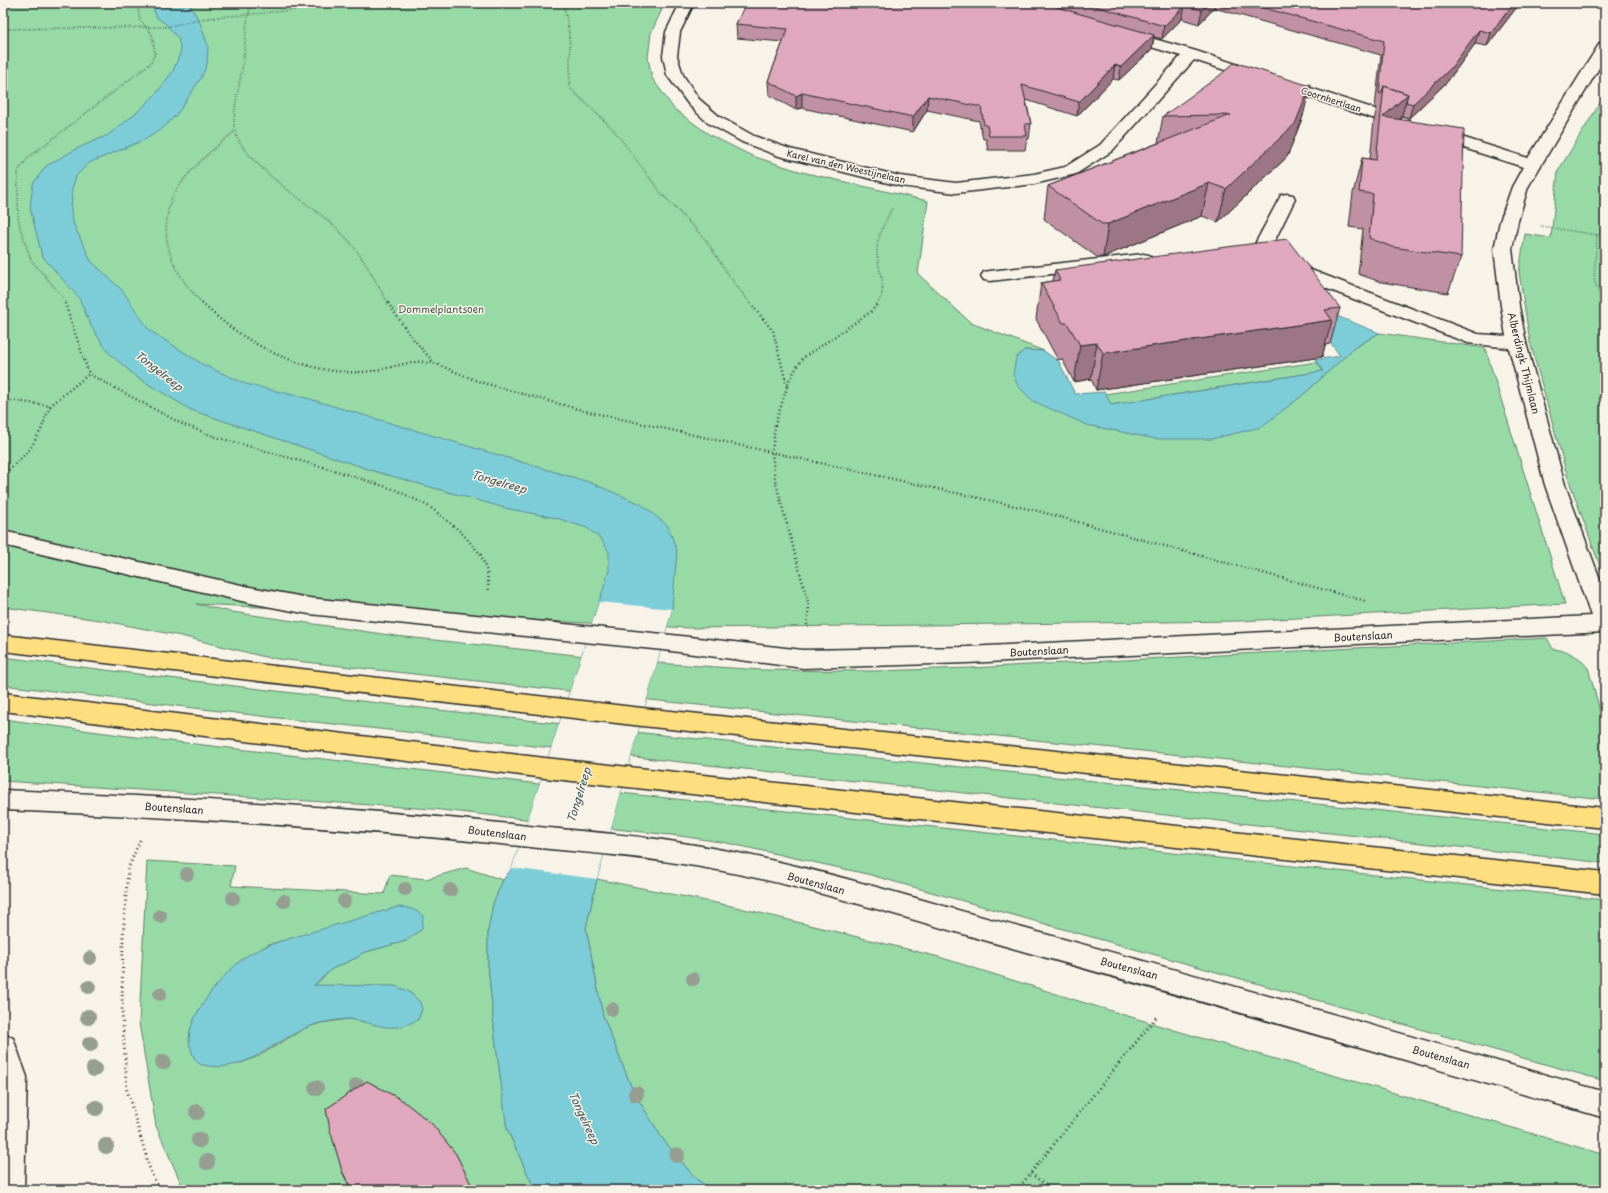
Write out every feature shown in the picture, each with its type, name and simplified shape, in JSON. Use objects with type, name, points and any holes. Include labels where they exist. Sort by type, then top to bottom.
[{"type":"main road","points":[[3,643],[642,718],[1599,817]]},
{"type":"main road","points":[[3,702],[545,768],[626,775],[1605,883]]},
{"type":"street","name":"Karel van den Woestijnelaan","points":[[687,3],[674,32],[670,56],[675,76],[694,102],[714,120],[748,139],[785,153],[900,181],[956,188],[1034,179],[1070,171],[1106,148],[1191,54]]},
{"type":"street","name":"Coornhertlaan","points":[[1107,30],[1191,54],[1532,165]]},
{"type":"street","name":"Alberdingk Thijmlaan","points":[[1605,46],[1532,165],[1520,188],[1509,221],[1503,249],[1510,306],[1517,343],[1555,485],[1605,623]]},
{"type":"street","points":[[1287,199],[1255,247],[1305,274],[1475,339],[1517,343]]},
{"type":"street","points":[[990,276],[1162,257]]},
{"type":"street","name":"Boutenslaan","points":[[3,538],[242,593],[309,606],[479,625],[663,642],[803,659],[967,655],[1605,623]]},
{"type":"street","name":"Boutenslaan","points":[[3,800],[154,806],[442,827],[674,852],[752,867],[1183,983],[1605,1105]]},
{"type":"street","points":[[3,1047],[13,1077],[9,1190]]},
{"type":"path","points":[[137,3],[140,20],[152,34],[155,53],[151,63],[29,157],[18,171],[19,221],[31,260],[63,297],[69,311],[73,329],[89,374],[182,424],[216,436],[396,490],[430,507],[461,532],[481,555],[487,572],[489,591],[479,625]]},
{"type":"path","points":[[252,3],[247,16],[243,65],[235,115],[235,131],[243,148],[260,168],[271,178],[327,220],[348,240],[364,260],[386,299],[409,334],[434,363]]},
{"type":"path","points":[[3,29],[146,26],[166,27],[198,19],[247,16],[294,10],[317,3]]},
{"type":"path","points":[[563,3],[568,19],[571,48],[569,87],[614,130],[661,193],[705,240],[734,283],[773,330],[787,386]]},
{"type":"path","points":[[235,131],[220,143],[183,182],[171,200],[165,226],[170,256],[180,277],[215,316],[243,337],[279,354],[305,364],[329,370],[355,372],[381,370],[416,362],[434,363],[480,382],[585,411],[1038,511],[1370,602],[1387,635]]},
{"type":"path","points":[[803,659],[809,606],[775,480],[772,453],[775,424],[790,378],[803,358],[872,311],[881,300],[884,287],[877,262],[877,248],[880,233],[894,204],[900,181]]},
{"type":"path","points":[[1509,221],[1597,235],[1605,231]]},
{"type":"path","points":[[1597,235],[1594,279],[1605,310]]},
{"type":"path","points":[[3,476],[30,449],[41,430],[50,406],[89,374]]},
{"type":"path","points":[[3,399],[50,406]]},
{"type":"path","points":[[128,869],[122,1012],[127,1090],[151,1173],[160,1190]]},
{"type":"path","points":[[1017,1190],[1183,983]]},
{"type":"path","points":[[1031,1173],[1051,1190]]},
{"type":"green space","name":"Dommelplantsoen","points":[[3,3],[665,3],[651,33],[648,58],[652,78],[674,109],[710,135],[752,156],[802,172],[928,201],[918,274],[971,323],[1044,351],[1024,350],[1087,425],[1303,395],[1354,348],[1379,333],[1485,348],[1565,604],[1240,621],[691,628],[196,604],[232,612],[396,636],[641,662],[762,670],[874,671],[971,668],[1547,638],[1553,649],[1566,651],[1580,659],[1588,668],[1605,728],[1605,799],[631,698],[269,658],[181,636],[100,620],[3,607]]},
{"type":"green space","points":[[1605,95],[1605,580],[1567,475],[1530,342],[1519,272],[1525,234],[1551,238],[1558,171]]},
{"type":"green space","points":[[1317,362],[1323,371],[1111,405],[1105,394]]},
{"type":"green space","points":[[3,657],[603,729],[1605,834],[1605,863],[269,717],[3,685]]},
{"type":"green space","points":[[3,719],[135,737],[556,786],[1605,900],[1605,1081],[867,874],[727,843],[680,836],[432,809],[3,781]]},
{"type":"green space","points":[[147,861],[235,866],[231,886],[384,894],[390,875],[426,879],[466,868],[503,880],[493,904],[488,931],[488,964],[495,1037],[507,1129],[535,1190],[184,1190],[156,1126],[139,1023]],"holes":[[[281,941],[406,941],[362,953],[358,957],[332,969],[314,986],[408,991],[420,1002],[364,1022],[349,1019],[321,1023],[305,1028],[259,1056],[241,1063],[189,1033],[203,1003],[246,957],[268,945]]]},
{"type":"green space","points":[[597,879],[736,907],[939,957],[1204,1039],[1605,1155],[1605,1190],[712,1190],[695,1178],[662,1138],[633,1091],[603,1016],[586,928]]},
{"type":"water","name":"Tongelreep","points":[[151,3],[189,3],[200,23],[208,46],[207,64],[201,78],[177,114],[163,128],[146,139],[89,163],[76,176],[72,189],[71,212],[74,225],[91,261],[122,290],[149,330],[204,365],[246,384],[306,398],[589,482],[641,504],[668,526],[677,551],[672,609],[597,879],[586,928],[603,1016],[633,1091],[662,1138],[695,1178],[712,1190],[535,1190],[507,1129],[495,1037],[488,964],[488,931],[493,904],[503,880],[512,868],[609,571],[609,552],[601,539],[587,528],[556,518],[505,508],[377,472],[191,410],[135,376],[108,352],[91,326],[79,298],[42,256],[30,208],[33,184],[46,166],[78,148],[108,135],[135,114],[156,94],[173,71],[181,51],[178,38],[165,23],[157,18]]},
{"type":"water","points":[[1302,302],[1379,333],[1354,348],[1303,395],[1261,427],[1212,439],[1156,439],[1087,425],[1033,401],[1018,386],[1013,375],[1016,358],[1024,350],[1044,351],[1059,362],[1075,394],[1105,392],[1111,405],[1323,371],[1315,360],[1340,356]]},
{"type":"water","points":[[397,907],[411,909],[423,916],[422,929],[406,941],[362,953],[358,957],[332,969],[314,985],[395,986],[408,991],[420,1002],[422,1009],[418,1020],[406,1025],[392,1027],[380,1026],[350,1019],[320,1023],[291,1035],[250,1059],[235,1064],[220,1067],[203,1065],[197,1061],[192,1052],[189,1038],[198,1012],[206,999],[226,974],[245,957],[281,941]]},
{"type":"pier","points":[[599,602],[672,609],[597,879],[512,868]]},
{"type":"building","points":[[746,3],[1042,3],[1154,35],[1121,67],[1115,65],[1079,102],[1022,85],[1031,124],[1025,124],[1027,136],[989,136],[987,125],[984,125],[981,107],[928,96],[913,117],[802,93],[796,96],[768,81],[788,29],[736,24]]},
{"type":"building","points":[[1084,3],[1209,3],[1202,10],[1185,6],[1164,26]]},
{"type":"building","points":[[1246,3],[1514,3],[1491,33],[1479,30],[1451,68],[1413,104],[1406,102],[1408,94],[1384,86],[1381,94],[1379,93],[1384,41]]},
{"type":"building","points":[[1234,63],[1307,85],[1311,84],[1295,124],[1226,189],[1209,183],[1108,224],[1102,224],[1048,186],[1231,115],[1163,116],[1219,76]]},
{"type":"building","points":[[1384,86],[1408,94],[1383,117],[1464,129],[1461,257],[1392,247],[1369,238],[1373,194],[1359,192],[1362,158],[1376,160]]},
{"type":"building","points":[[1287,239],[1340,308],[1325,310],[1332,320],[1103,353],[1097,343],[1080,345],[1067,323],[1063,323],[1041,283],[1060,280],[1055,270]]},
{"type":"building","points":[[367,1081],[402,1100],[432,1124],[456,1154],[474,1190],[352,1190],[342,1171],[330,1130],[326,1109]]}]
